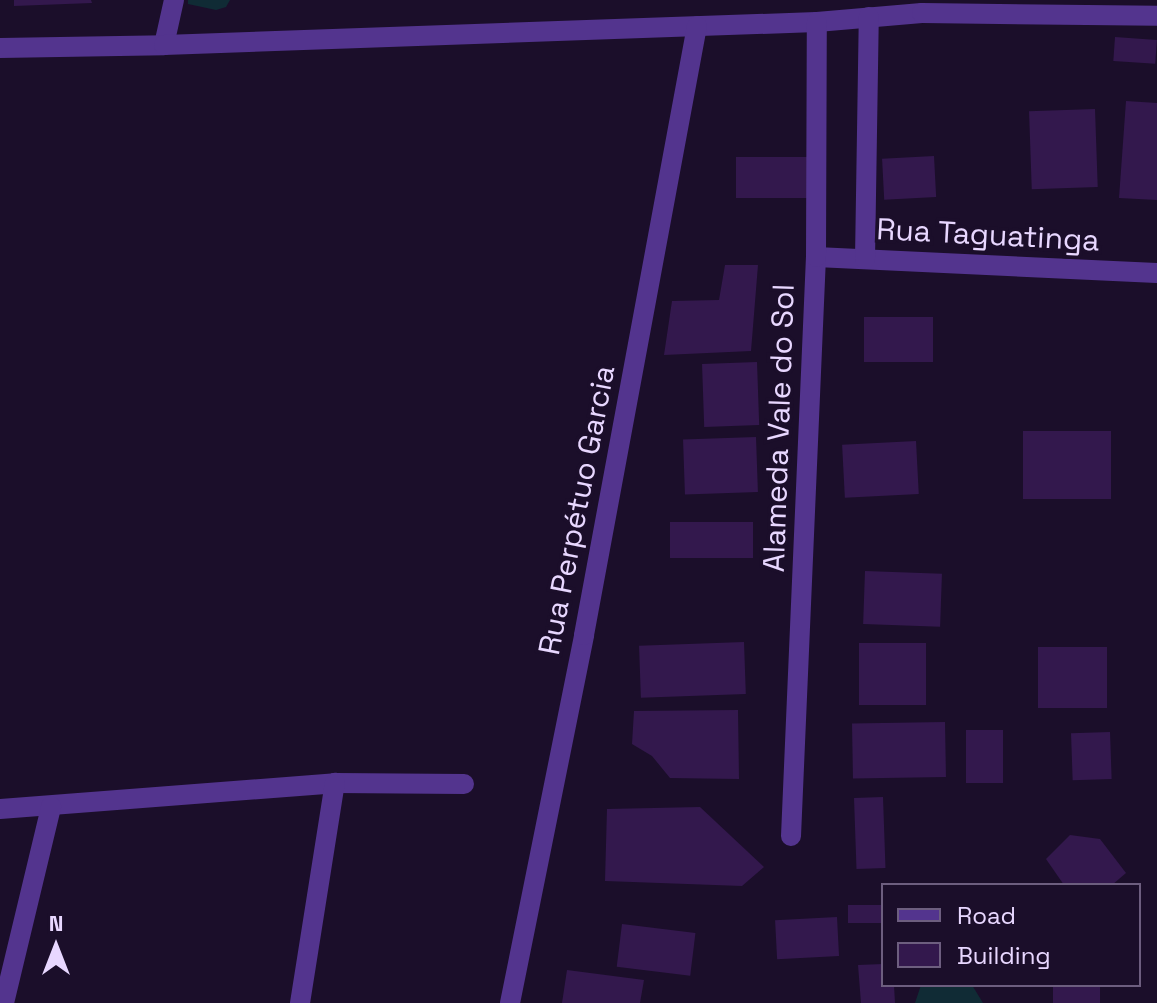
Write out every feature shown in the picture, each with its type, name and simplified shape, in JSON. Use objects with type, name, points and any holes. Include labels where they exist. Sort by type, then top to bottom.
[{"type":"street","points":[[164,45],[174,0]]},
{"type":"street","points":[[0,48],[817,22],[869,17],[924,6],[1157,16]]},
{"type":"street","points":[[865,259],[869,17]]},
{"type":"street","name":"Alameda Vale do Sol","points":[[791,836],[816,257],[817,22]]},
{"type":"street","name":"Rua Perpétuo Garcia","points":[[510,1003],[584,635],[697,26]]},
{"type":"street","name":"Rua Taguatinga","points":[[816,257],[1157,273]]},
{"type":"street","points":[[300,1003],[335,783]]},
{"type":"street","points":[[0,809],[335,783],[464,784]]},
{"type":"street","points":[[4,1003],[51,807]]},
{"type":"shaded area","points":[[188,0],[230,0],[226,7],[216,10],[188,4]]},
{"type":"shaded area","points":[[920,987],[973,987],[983,1003],[915,1003]]},
{"type":"building","points":[[14,0],[91,0],[92,3],[14,6]]},
{"type":"building","points":[[1115,37],[1157,40],[1155,64],[1113,61]]},
{"type":"building","points":[[1126,101],[1157,103],[1157,200],[1119,198]]},
{"type":"building","points":[[1095,109],[1098,187],[1032,189],[1029,111]]},
{"type":"building","points":[[934,156],[936,197],[884,200],[882,159]]},
{"type":"building","points":[[736,157],[811,157],[811,198],[736,198]]},
{"type":"building","points":[[725,265],[758,265],[751,351],[664,355],[672,301],[719,300]]},
{"type":"building","points":[[864,317],[933,317],[933,362],[864,362]]},
{"type":"building","points":[[757,362],[759,425],[704,427],[702,364]]},
{"type":"building","points":[[1023,431],[1111,431],[1111,499],[1023,499]]},
{"type":"building","points":[[756,437],[758,492],[685,495],[683,440]]},
{"type":"building","points":[[916,441],[919,494],[845,498],[842,445]]},
{"type":"building","points":[[670,522],[753,522],[753,558],[670,558]]},
{"type":"building","points":[[865,571],[942,574],[940,627],[863,624]]},
{"type":"building","points":[[744,642],[746,694],[641,698],[639,646]]},
{"type":"building","points":[[859,643],[926,643],[926,705],[859,705]]},
{"type":"building","points":[[1038,647],[1107,647],[1107,708],[1038,708]]},
{"type":"building","points":[[738,710],[739,779],[670,778],[652,756],[632,744],[634,711]]},
{"type":"building","points":[[945,722],[946,777],[853,779],[852,724]]},
{"type":"building","points":[[966,730],[1003,730],[1003,783],[966,783]]},
{"type":"building","points":[[1110,732],[1112,779],[1073,780],[1071,733]]},
{"type":"building","points":[[883,797],[885,868],[856,869],[854,798]]},
{"type":"building","points":[[700,807],[764,867],[742,886],[605,881],[607,809]]},
{"type":"building","points":[[1070,835],[1100,839],[1126,873],[1114,883],[1063,883],[1046,859]]},
{"type":"building","points":[[848,905],[881,905],[881,923],[848,923]]},
{"type":"building","points":[[837,917],[839,956],[777,959],[775,920]]},
{"type":"building","points":[[622,924],[695,933],[690,976],[617,967]]},
{"type":"building","points":[[881,964],[881,987],[894,987],[895,1003],[861,1003],[858,965]]},
{"type":"building","points":[[567,970],[644,980],[640,1003],[562,1003]]},
{"type":"building","points":[[1053,987],[1100,987],[1100,1003],[1053,1003]]}]
